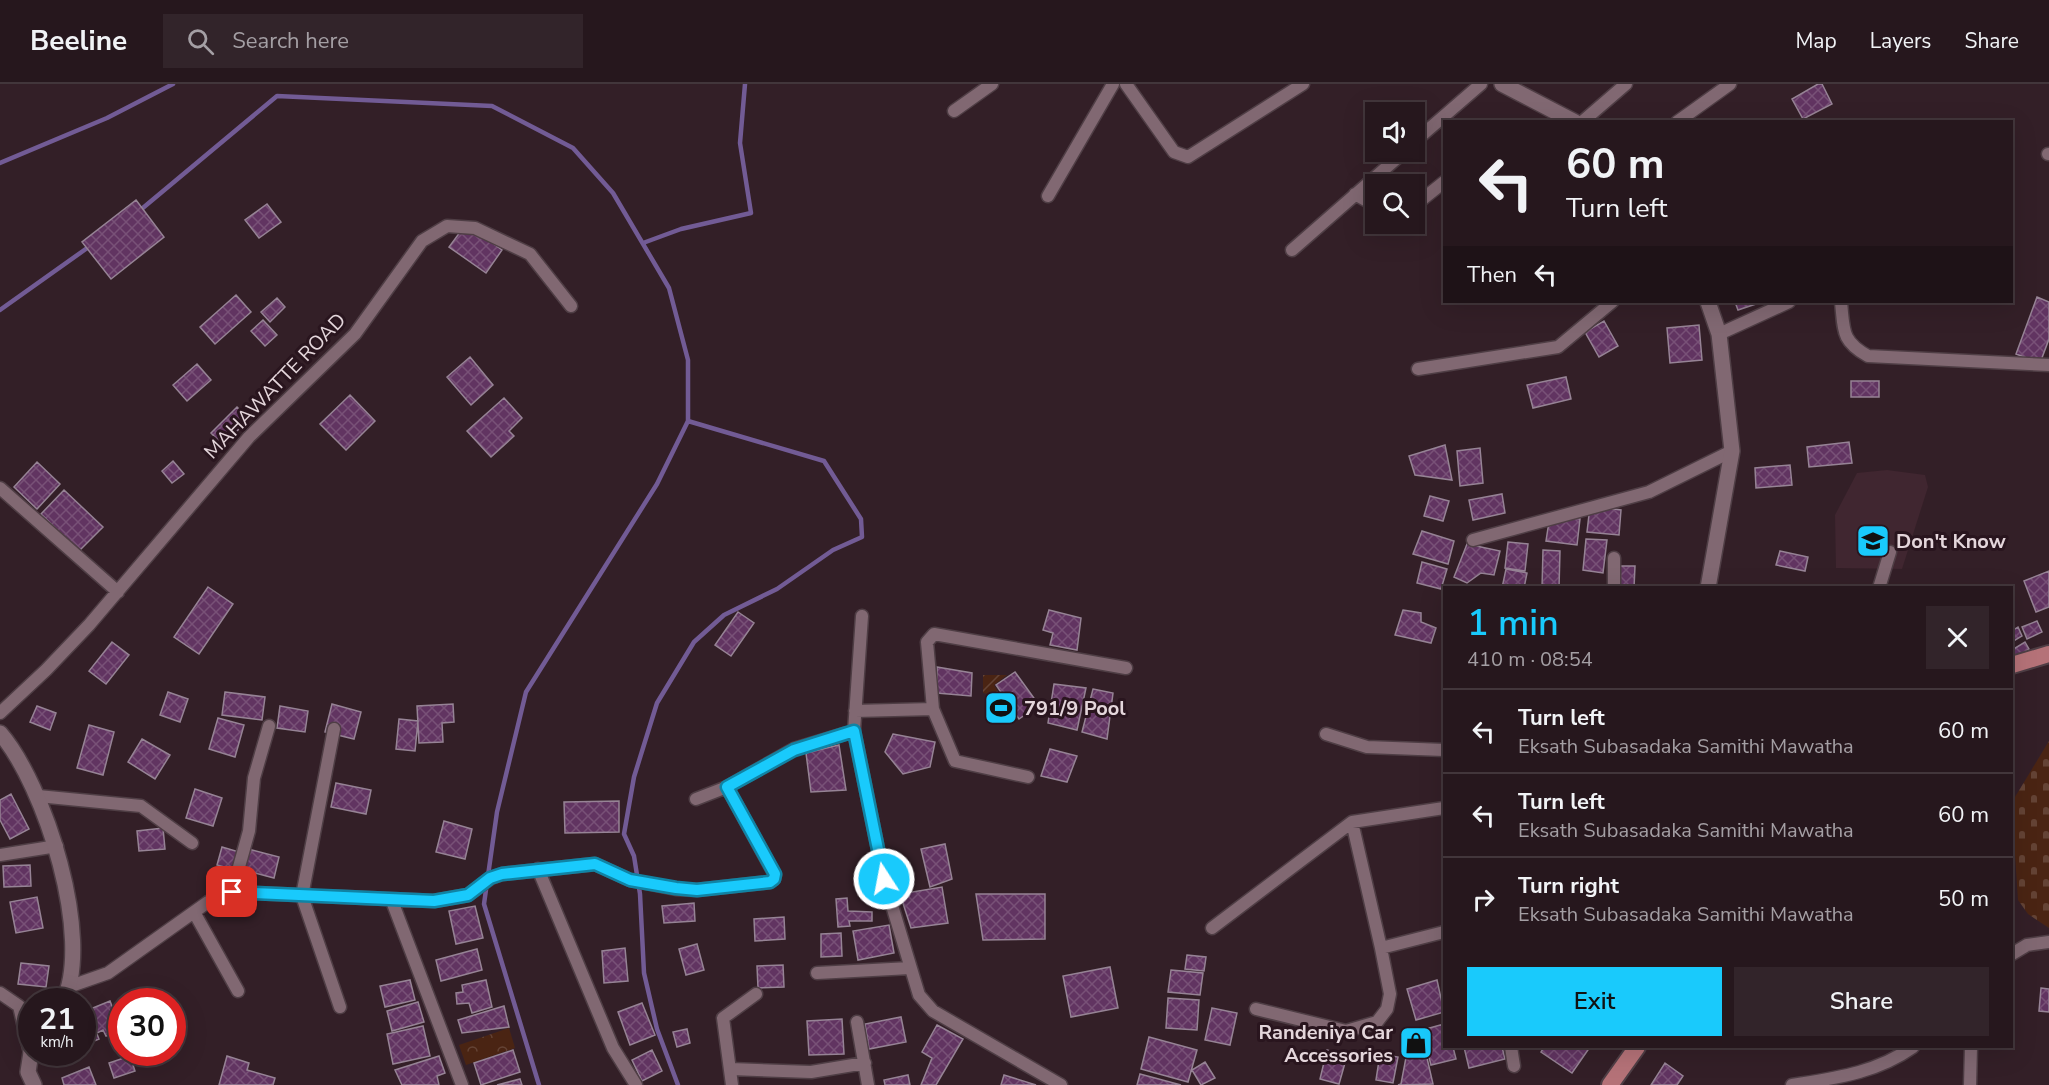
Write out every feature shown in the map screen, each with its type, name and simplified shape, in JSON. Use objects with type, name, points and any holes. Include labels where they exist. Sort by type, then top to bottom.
[{"type":"main road","points":[[2013,665],[2049,654]]},
{"type":"main road","points":[[1610,1085],[1636,1048]]},
{"type":"street","points":[[954,111],[992,84]]},
{"type":"street","points":[[1048,196],[1113,84]]},
{"type":"street","points":[[1126,84],[1174,152],[1188,157],[1303,84]]},
{"type":"street","points":[[1425,132],[1481,84]]},
{"type":"street","points":[[1502,84],[1571,120]]},
{"type":"street","points":[[1584,120],[1626,84]]},
{"type":"street","points":[[1680,120],[1730,84]]},
{"type":"street","points":[[1292,250],[1392,162]]},
{"type":"street","points":[[1425,197],[1443,183]]},
{"type":"street","points":[[1355,194],[1365,200]]},
{"type":"street","name":"MAHAWATTE ROAD","points":[[0,713],[46,670],[118,592],[249,437],[355,334],[422,241],[447,226],[475,228],[530,254],[571,306]]},
{"type":"street","points":[[1418,369],[1558,347],[1611,303]]},
{"type":"street","points":[[1708,303],[1719,334],[1732,451],[1708,586]]},
{"type":"street","points":[[1719,334],[1787,303]]},
{"type":"street","points":[[1841,303],[1845,338],[1855,349],[1868,356],[2049,365]]},
{"type":"street","points":[[1473,540],[1649,492],[1732,451]]},
{"type":"street","points":[[0,488],[118,592]]},
{"type":"street","points":[[1880,586],[1890,552]]},
{"type":"street","points":[[1614,558],[1614,586]]},
{"type":"street","points":[[862,616],[854,731],[884,879],[919,995],[933,1011],[1061,1085]]},
{"type":"street","points":[[1028,777],[955,761],[933,709],[927,642],[934,634],[1126,668]]},
{"type":"street","points":[[855,711],[933,709]]},
{"type":"street","points":[[232,892],[249,831],[254,778],[269,726]]},
{"type":"street","points":[[334,729],[302,896],[340,1007]]},
{"type":"street","points":[[696,799],[727,787],[794,750],[854,731]]},
{"type":"street","points":[[0,733],[15,750],[38,796],[57,846],[71,930],[71,986],[108,973],[194,912],[232,892],[392,901],[434,901],[468,895],[490,878],[538,869],[595,864],[630,880],[697,890],[773,881],[775,874],[727,787]]},
{"type":"street","points":[[1326,734],[1367,747],[1443,750]]},
{"type":"street","points":[[38,796],[141,806],[192,843]]},
{"type":"street","points":[[1212,928],[1352,822],[1443,808]]},
{"type":"street","points":[[1256,1009],[1346,1031],[1377,1022],[1387,1009],[1390,994],[1352,822]]},
{"type":"street","points":[[0,855],[57,846]]},
{"type":"street","points":[[538,869],[613,1048],[636,1085]]},
{"type":"street","points":[[392,901],[462,1085]]},
{"type":"street","points":[[194,912],[238,991]]},
{"type":"street","points":[[1381,948],[1443,932]]},
{"type":"street","points":[[2013,953],[2027,945],[2049,942]]},
{"type":"street","points":[[817,973],[910,968]]},
{"type":"street","points":[[0,993],[18,1005]]},
{"type":"street","points":[[732,1085],[723,1017],[756,994]]},
{"type":"street","points":[[857,1022],[868,1085]]},
{"type":"street","points":[[1511,1048],[1514,1066]]},
{"type":"street","points":[[1792,1085],[1862,1074],[1895,1060],[1912,1048]]},
{"type":"street","points":[[1970,1085],[1971,1048]]},
{"type":"street","points":[[731,1069],[811,1072],[865,1063]]},
{"type":"street","points":[[29,1066],[28,1072],[34,1085]]},
{"type":"shaded area","name":"Don't Know","points":[[1887,470],[1925,475],[1928,487],[1902,569],[1836,568],[1835,515],[1857,473]]},
{"type":"shaded area","name":"791/9 Pool","points":[[987,698],[1017,705],[1014,717],[985,711]]},
{"type":"green space","points":[[983,675],[1007,675],[994,685],[1001,697],[983,693]]},
{"type":"green space","points":[[2049,741],[2049,928],[2028,914],[2018,900],[2013,824],[2015,797]]},
{"type":"green space","points":[[509,1028],[515,1048],[466,1065],[459,1045]]},
{"type":"building","points":[[1822,84],[1832,104],[1803,119],[1792,99]]},
{"type":"building","points":[[136,200],[164,237],[111,279],[82,242]]},
{"type":"building","points":[[267,204],[281,222],[259,238],[245,220]]},
{"type":"building","points":[[466,224],[502,250],[486,273],[449,247]]},
{"type":"building","points":[[236,295],[251,312],[215,344],[200,327]]},
{"type":"building","points":[[2037,297],[2049,302],[2049,339],[2040,363],[2016,354]]},
{"type":"building","points":[[277,298],[285,307],[270,322],[261,312]]},
{"type":"building","points":[[1735,303],[1759,303],[1738,310]]},
{"type":"building","points":[[263,320],[277,335],[265,346],[251,331]]},
{"type":"building","points":[[1604,321],[1618,346],[1599,357],[1585,332]]},
{"type":"building","points":[[1699,325],[1702,360],[1670,363],[1667,328]]},
{"type":"building","points":[[470,357],[493,385],[471,405],[447,377]]},
{"type":"building","points":[[197,364],[211,380],[187,401],[173,385]]},
{"type":"building","points":[[1566,377],[1571,399],[1533,408],[1527,385]]},
{"type":"building","points":[[1851,381],[1879,381],[1879,397],[1851,397]]},
{"type":"building","points":[[350,395],[375,421],[346,450],[320,424]]},
{"type":"building","points":[[504,398],[522,418],[509,431],[514,436],[491,457],[467,431]]},
{"type":"building","points":[[237,407],[249,419],[223,445],[211,433]]},
{"type":"building","points":[[1849,442],[1852,463],[1809,467],[1807,447]]},
{"type":"building","points":[[1445,445],[1452,480],[1415,475],[1409,456]]},
{"type":"building","points":[[1480,448],[1483,483],[1460,486],[1457,451]]},
{"type":"building","points":[[173,461],[184,474],[172,483],[162,471]]},
{"type":"building","points":[[37,462],[60,484],[37,509],[14,487]]},
{"type":"building","points":[[1790,465],[1792,485],[1756,488],[1755,468]]},
{"type":"building","points":[[64,490],[103,527],[79,551],[41,514]]},
{"type":"building","points":[[1502,494],[1505,513],[1473,520],[1469,500]]},
{"type":"building","points":[[1430,496],[1449,501],[1443,521],[1424,516]]},
{"type":"building","points":[[1590,506],[1621,510],[1619,535],[1587,532]]},
{"type":"building","points":[[1550,515],[1580,519],[1577,545],[1546,541]]},
{"type":"building","points":[[1422,531],[1454,541],[1448,564],[1413,554]]},
{"type":"building","points":[[1586,539],[1607,540],[1603,573],[1583,570]]},
{"type":"building","points":[[1508,542],[1528,544],[1525,571],[1505,568]]},
{"type":"building","points":[[1467,544],[1500,551],[1494,575],[1481,573],[1467,583],[1454,577]]},
{"type":"building","points":[[1543,550],[1560,551],[1559,586],[1542,586]]},
{"type":"building","points":[[1780,551],[1808,557],[1805,571],[1776,565]]},
{"type":"building","points":[[1422,562],[1447,569],[1441,589],[1417,583]]},
{"type":"building","points":[[1618,566],[1635,566],[1634,586],[1617,586]]},
{"type":"building","points":[[1506,569],[1527,573],[1524,586],[1502,586]]},
{"type":"building","points":[[2049,571],[2049,607],[2036,612],[2024,581]]},
{"type":"building","points":[[208,587],[233,604],[199,654],[174,637]]},
{"type":"building","points":[[1049,610],[1081,618],[1077,650],[1050,645],[1053,633],[1043,630]]},
{"type":"building","points":[[1403,610],[1421,613],[1421,622],[1436,628],[1431,643],[1395,635]]},
{"type":"building","points":[[738,612],[754,623],[731,656],[715,645]]},
{"type":"building","points":[[2037,621],[2042,632],[2027,639],[2022,627]]},
{"type":"building","points":[[2018,627],[2022,636],[2013,641],[2013,630]]},
{"type":"building","points":[[112,642],[129,655],[106,684],[89,671]]},
{"type":"building","points":[[2025,642],[2029,649],[2013,660],[2013,649]]},
{"type":"building","points":[[937,667],[972,673],[971,696],[937,693]]},
{"type":"building","points":[[1015,672],[1039,705],[1019,719],[996,685]]},
{"type":"building","points":[[1054,684],[1086,688],[1077,730],[1048,723]]},
{"type":"building","points":[[1093,689],[1113,693],[1107,739],[1082,732]]},
{"type":"building","points":[[168,692],[188,699],[180,722],[160,715]]},
{"type":"building","points":[[225,692],[265,697],[262,720],[222,715]]},
{"type":"building","points":[[332,704],[361,712],[354,739],[325,732]]},
{"type":"building","points":[[453,704],[454,722],[442,723],[443,742],[419,743],[417,706]]},
{"type":"building","points":[[37,706],[56,713],[50,730],[30,722]]},
{"type":"building","points":[[280,706],[308,711],[305,732],[277,728]]},
{"type":"building","points":[[218,718],[244,725],[235,757],[209,749]]},
{"type":"building","points":[[399,719],[418,721],[415,751],[396,749]]},
{"type":"building","points":[[89,725],[114,732],[103,775],[77,768]]},
{"type":"building","points":[[893,734],[935,742],[930,767],[903,774],[885,752]]},
{"type":"building","points":[[142,739],[170,755],[155,779],[128,762]]},
{"type":"building","points":[[839,745],[846,790],[811,792],[806,753]]},
{"type":"building","points":[[1050,749],[1077,756],[1067,782],[1041,776]]},
{"type":"building","points":[[336,783],[371,790],[366,814],[331,807]]},
{"type":"building","points":[[195,789],[222,798],[213,826],[186,818]]},
{"type":"building","points":[[11,794],[29,829],[10,839],[0,820],[0,800]]},
{"type":"building","points":[[619,801],[619,832],[565,833],[564,802]]},
{"type":"building","points":[[444,821],[472,829],[465,859],[436,852]]},
{"type":"building","points":[[163,828],[165,849],[139,851],[137,831]]},
{"type":"building","points":[[945,844],[952,879],[930,887],[921,849]]},
{"type":"building","points":[[222,847],[239,852],[235,870],[217,865]]},
{"type":"building","points":[[248,849],[279,857],[274,878],[243,870]]},
{"type":"building","points":[[30,865],[31,886],[4,887],[3,866]]},
{"type":"building","points":[[942,887],[948,923],[911,928],[900,894]]},
{"type":"building","points":[[976,894],[1045,894],[1045,939],[983,940]]},
{"type":"building","points":[[37,897],[43,928],[16,933],[10,902]]},
{"type":"building","points":[[847,898],[848,911],[872,912],[872,921],[849,921],[850,926],[838,927],[836,899]]},
{"type":"building","points":[[694,903],[695,921],[664,923],[662,906]]},
{"type":"building","points":[[475,906],[483,938],[456,944],[449,911]]},
{"type":"building","points":[[784,917],[785,939],[755,941],[754,919]]},
{"type":"building","points":[[889,925],[894,953],[858,960],[853,931]]},
{"type":"building","points":[[841,933],[842,956],[821,957],[821,934]]},
{"type":"building","points":[[697,944],[704,970],[686,975],[679,949]]},
{"type":"building","points":[[625,948],[628,981],[604,983],[602,951]]},
{"type":"building","points":[[477,949],[482,970],[441,981],[436,960]]},
{"type":"building","points":[[1187,955],[1206,957],[1204,971],[1185,969]]},
{"type":"building","points":[[21,963],[49,966],[46,987],[18,984]]},
{"type":"building","points":[[783,965],[784,987],[758,988],[757,966]]},
{"type":"building","points":[[1110,967],[1118,1008],[1071,1017],[1063,976]]},
{"type":"building","points":[[1171,970],[1203,973],[1200,995],[1168,992]]},
{"type":"building","points":[[410,980],[415,1000],[385,1007],[380,986]]},
{"type":"building","points":[[486,980],[492,1007],[472,1013],[469,1003],[457,1004],[456,993],[463,992],[462,985]]},
{"type":"building","points":[[1437,980],[1443,1012],[1416,1020],[1407,989]]},
{"type":"building","points":[[2041,988],[2049,989],[2049,1012],[2039,1011]]},
{"type":"building","points":[[1168,998],[1199,1000],[1197,1030],[1166,1028]]},
{"type":"building","points":[[108,1002],[108,1035],[106,1036],[103,1030],[97,1033],[96,1007]]},
{"type":"building","points":[[418,1002],[424,1022],[392,1031],[387,1011]]},
{"type":"building","points":[[642,1003],[655,1035],[630,1045],[618,1012]]},
{"type":"building","points":[[504,1006],[509,1027],[462,1033],[458,1020]]},
{"type":"building","points":[[1212,1008],[1237,1013],[1230,1045],[1205,1040]]},
{"type":"building","points":[[901,1017],[906,1042],[869,1049],[865,1024]]},
{"type":"building","points":[[842,1019],[844,1054],[809,1055],[807,1021]]},
{"type":"building","points":[[1443,1024],[1443,1048],[1453,1048],[1456,1059],[1431,1065],[1422,1030]]},
{"type":"building","points":[[937,1025],[963,1039],[936,1085],[921,1085],[932,1058],[922,1052]]},
{"type":"building","points":[[423,1026],[430,1056],[393,1064],[387,1034]]},
{"type":"building","points":[[687,1029],[690,1043],[677,1047],[673,1032]]},
{"type":"building","points":[[1149,1037],[1197,1050],[1188,1082],[1141,1069]]},
{"type":"building","points":[[1424,1045],[1433,1084],[1398,1085],[1401,1084],[1408,1047]]},
{"type":"building","points":[[1464,1048],[1502,1048],[1505,1059],[1469,1068]]},
{"type":"building","points":[[1543,1048],[1589,1048],[1572,1073],[1541,1052]]},
{"type":"building","points":[[513,1050],[520,1072],[481,1085],[474,1063]]},
{"type":"building","points":[[652,1050],[662,1071],[642,1081],[632,1060]]},
{"type":"building","points":[[1327,1050],[1347,1056],[1339,1084],[1320,1079]]},
{"type":"building","points":[[1380,1054],[1398,1057],[1393,1083],[1376,1080]]},
{"type":"building","points":[[227,1056],[249,1063],[247,1070],[275,1078],[273,1085],[219,1085]]},
{"type":"building","points":[[439,1056],[445,1073],[437,1076],[439,1085],[402,1085],[395,1070]]},
{"type":"building","points":[[1205,1062],[1215,1078],[1201,1085],[1192,1070]]},
{"type":"building","points":[[1665,1063],[1683,1076],[1677,1085],[1651,1085]]},
{"type":"building","points":[[110,1066],[133,1066],[135,1071],[114,1078]]},
{"type":"building","points":[[89,1067],[96,1085],[64,1085],[62,1078]]},
{"type":"building","points":[[1140,1074],[1181,1085],[1137,1085]]},
{"type":"building","points":[[908,1075],[910,1085],[885,1085],[884,1080]]},
{"type":"building","points":[[1004,1075],[1036,1085],[1001,1085]]},
{"type":"building","points":[[520,1079],[522,1085],[497,1085]]},
{"type":"waterway","points":[[0,163],[107,118],[173,84]]},
{"type":"waterway","points":[[643,243],[681,229],[751,213],[740,143],[745,84]]},
{"type":"waterway","points":[[138,212],[277,96],[492,106],[573,148],[613,193],[669,288],[688,360],[688,421],[657,484],[526,692],[497,812],[484,904],[539,1085]]},
{"type":"waterway","points":[[0,310],[90,246]]},
{"type":"waterway","points":[[678,1085],[657,1029],[644,973],[640,894],[634,856],[624,834],[634,777],[657,703],[694,642],[724,615],[777,589],[833,550],[862,537],[861,519],[824,461],[688,421]]},
{"type":"place","name":"Don't Know","points":[[1873,541]]},
{"type":"place","name":"791/9 Pool","points":[[1001,708]]},
{"type":"place","name":"Randeniya Car Accessories","points":[[1416,1043]]},
{"type":"route","points":[[232,892],[392,901],[434,901],[468,895],[490,878],[502,874],[595,864],[613,870],[630,880],[676,888],[697,890],[770,882],[773,881],[775,874],[727,787],[794,750],[854,731],[884,879]]}]
